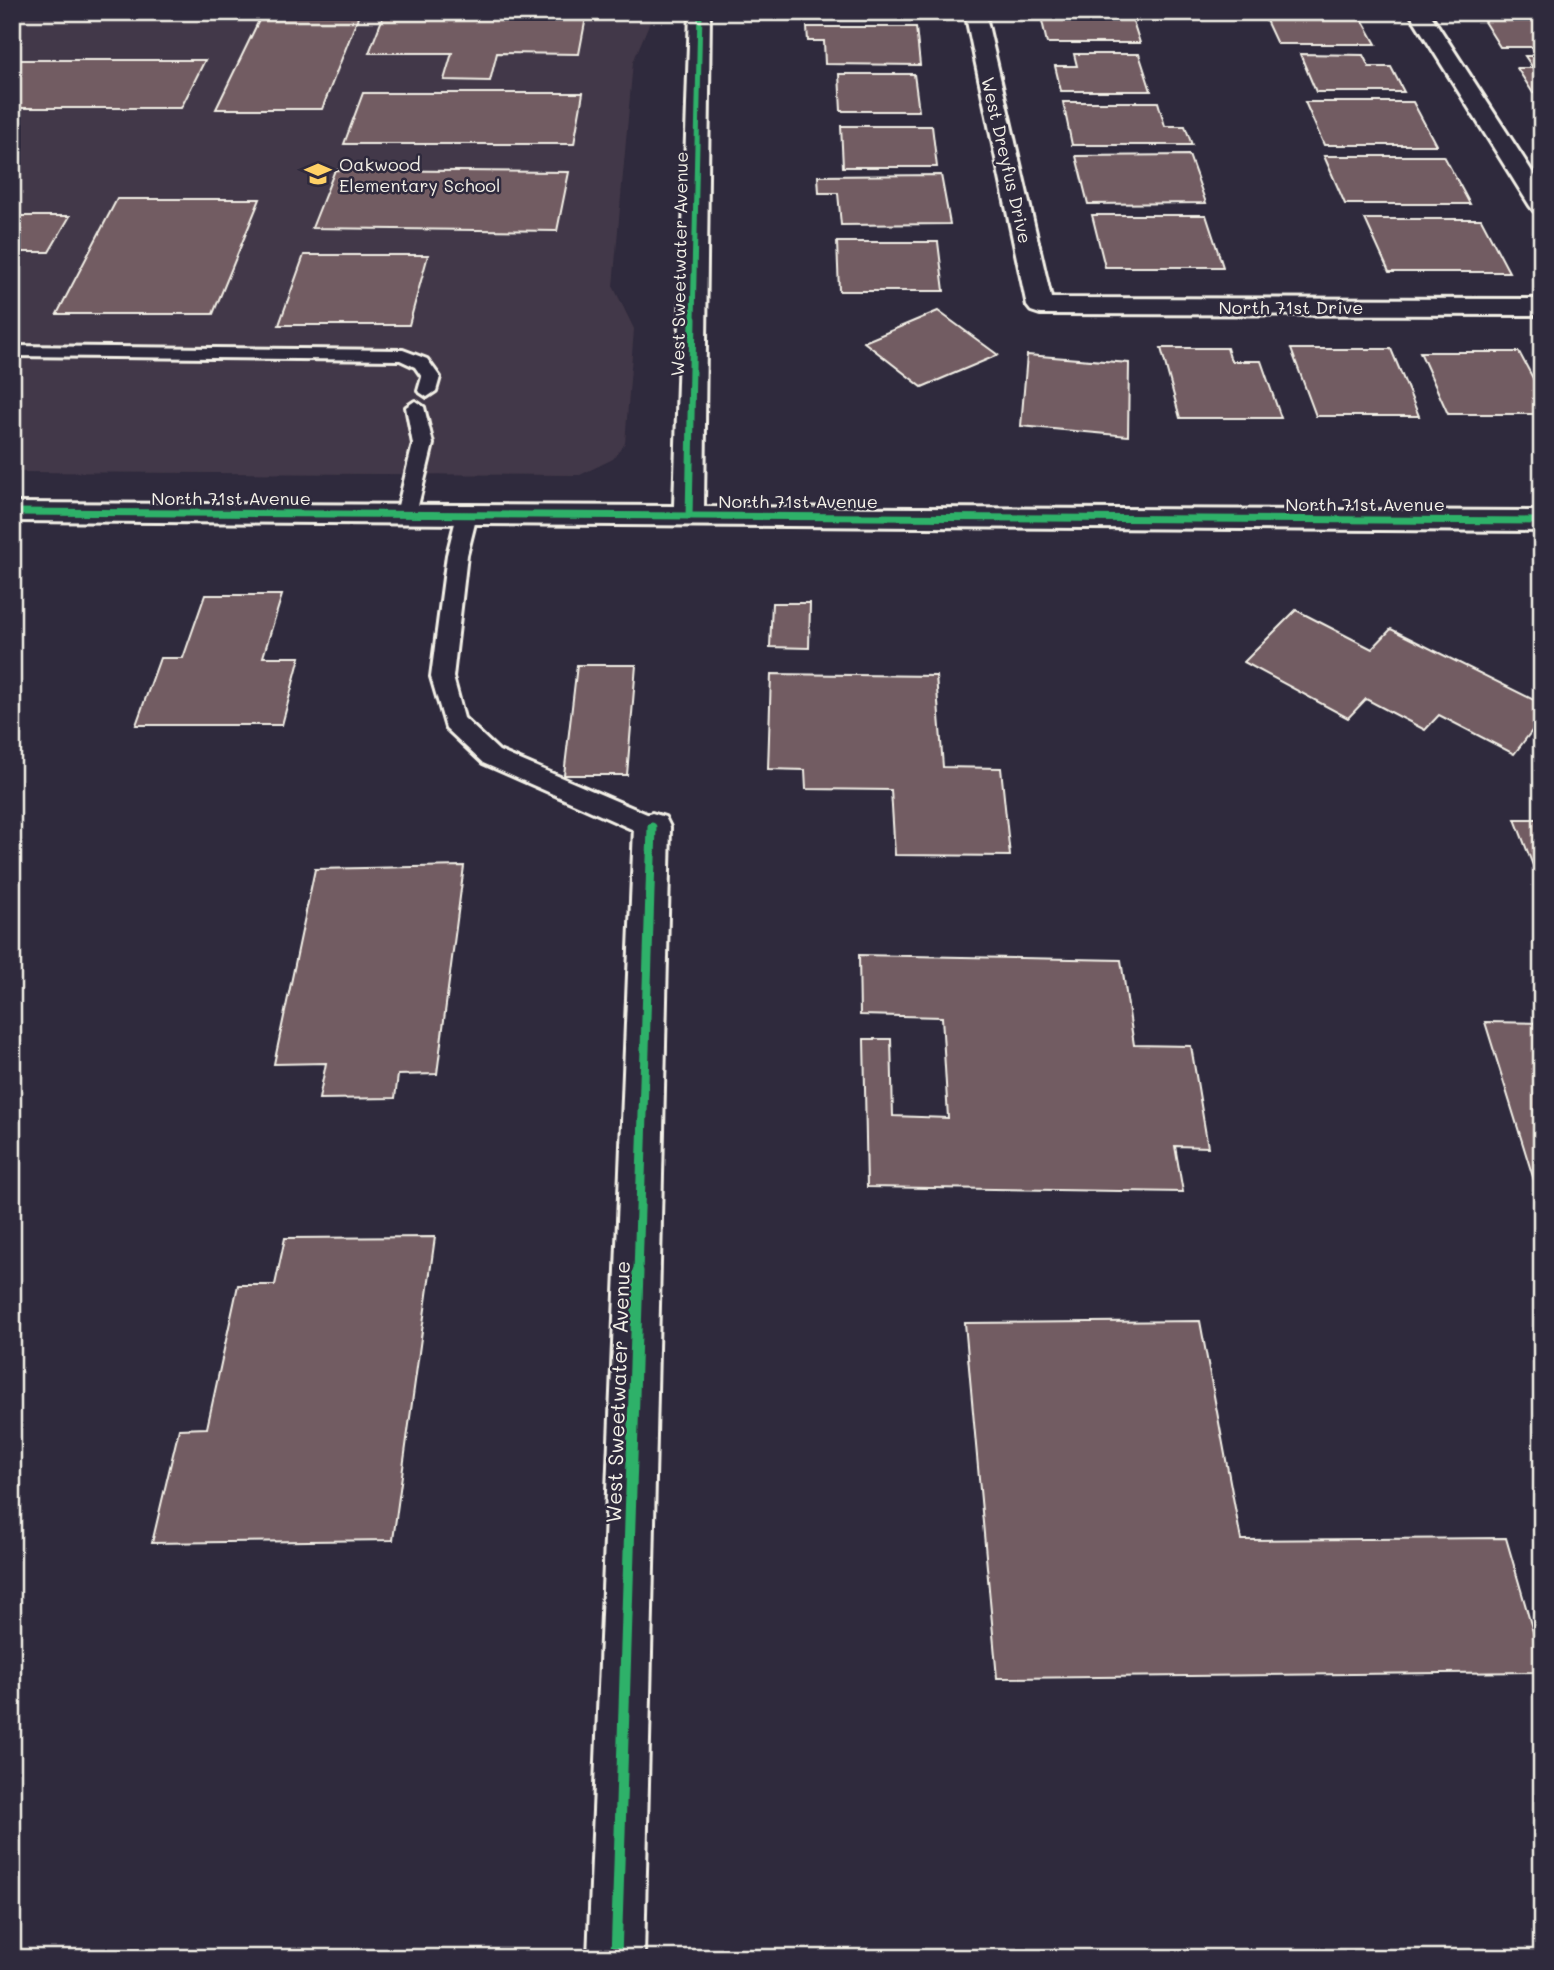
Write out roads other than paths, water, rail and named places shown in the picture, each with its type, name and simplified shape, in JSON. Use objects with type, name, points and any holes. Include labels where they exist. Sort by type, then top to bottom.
[{"type":"street","name":"West Sweetwater Avenue","points":[[689,516],[700,12]]},
{"type":"street","name":"West Dreyfus Drive","points":[[975,12],[1040,306]]},
{"type":"street","points":[[1419,12],[1542,206]]},
{"type":"street","name":"North 71st Drive","points":[[1040,306],[1542,307]]},
{"type":"street","name":"North 71st Avenue","points":[[12,512],[1542,520]]},
{"type":"street","name":"West Sweetwater Avenue","points":[[616,1958],[652,827]]},
{"type":"lane","points":[[12,351],[404,355],[421,363],[431,377],[421,399],[423,444],[406,514]]},
{"type":"lane","points":[[467,515],[457,555],[442,677],[454,722],[491,757],[652,827]]},
{"type":"place","name":"Oakwood Elementary School","points":[[318,174]]}]
